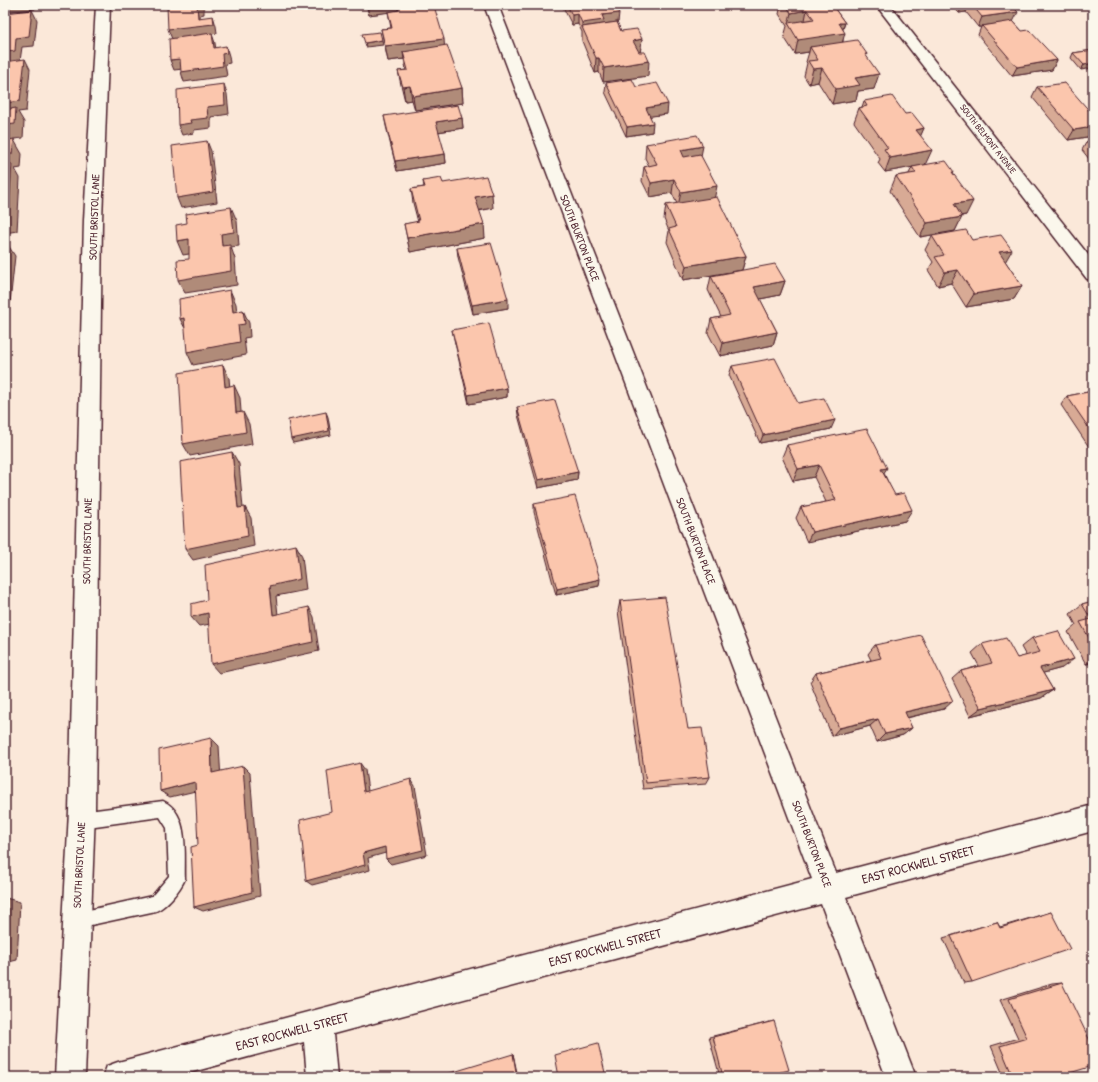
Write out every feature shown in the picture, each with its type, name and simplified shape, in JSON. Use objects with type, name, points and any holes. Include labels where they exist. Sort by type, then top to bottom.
[{"type":"street","name":"SOUTH BRISTOL LANE","points":[[70,1077],[81,820],[93,220],[103,5]]},
{"type":"street","name":"SOUTH BURTON PLACE","points":[[492,5],[901,1077]]},
{"type":"street","name":"SOUTH BELMONT AVENUE","points":[[883,5],[1093,274]]},
{"type":"street","name":"EAST ROCKWELL STREET","points":[[118,1077],[1093,818]]},
{"type":"street","points":[[317,1024],[322,1077]]},
{"type":"lane","points":[[76,920],[156,903],[177,879],[175,826],[164,809],[81,820]]},
{"type":"building","points":[[197,5],[198,18],[213,16],[214,24],[168,29],[167,6]]},
{"type":"building","points":[[398,5],[426,5],[426,7],[434,6],[444,39],[385,46],[381,29],[392,28],[388,12],[399,10]]},
{"type":"building","points":[[567,5],[615,5],[619,13],[602,15],[604,20],[582,23],[578,14],[572,15]]},
{"type":"building","points":[[786,5],[832,5],[845,23],[839,23],[845,33],[798,40],[788,23],[814,19],[807,10],[791,13]]},
{"type":"building","points":[[972,5],[1011,5],[1018,12],[982,17]]},
{"type":"building","points":[[32,10],[29,36],[16,38],[15,51],[5,52],[5,13]]},
{"type":"building","points":[[1013,21],[1022,31],[1029,30],[1057,60],[1017,67],[982,26]]},
{"type":"building","points":[[617,22],[621,31],[637,29],[642,39],[633,41],[639,52],[645,52],[649,61],[604,68],[599,58],[596,58],[582,27]]},
{"type":"building","points":[[380,32],[382,40],[365,43],[362,34]]},
{"type":"building","points":[[212,33],[214,48],[226,46],[227,53],[222,54],[223,66],[181,72],[180,59],[170,60],[169,39]]},
{"type":"building","points":[[857,40],[879,74],[855,78],[860,85],[836,89],[822,68],[813,69],[808,61],[818,60],[810,47]]},
{"type":"building","points":[[447,45],[462,88],[413,96],[410,86],[403,87],[398,71],[408,70],[403,52]]},
{"type":"building","points":[[1093,50],[1093,63],[1084,65],[1073,53]]},
{"type":"building","points":[[25,59],[20,101],[5,103],[5,62]]},
{"type":"building","points":[[632,79],[636,87],[657,83],[668,104],[646,108],[653,123],[627,127],[606,83]]},
{"type":"building","points":[[1065,83],[1093,115],[1093,127],[1074,130],[1037,87]]},
{"type":"building","points":[[224,84],[225,105],[207,107],[208,118],[190,120],[191,123],[178,125],[177,90]]},
{"type":"building","points":[[892,96],[905,114],[912,113],[924,128],[916,130],[932,150],[890,158],[884,149],[888,148],[859,108],[867,106],[864,101]]},
{"type":"building","points":[[458,105],[462,118],[436,122],[445,154],[395,161],[384,116]]},
{"type":"building","points":[[16,108],[15,124],[6,125],[5,133],[5,110]]},
{"type":"building","points":[[697,135],[703,146],[681,150],[684,157],[700,154],[717,186],[681,192],[674,179],[651,183],[644,167],[657,164],[646,144]]},
{"type":"building","points":[[14,139],[12,154],[5,155],[5,141]]},
{"type":"building","points":[[1093,140],[1093,147],[1087,141]]},
{"type":"building","points":[[207,141],[213,192],[177,198],[172,146]]},
{"type":"building","points":[[946,161],[973,201],[954,204],[962,217],[927,223],[896,176],[916,173],[912,167]]},
{"type":"building","points":[[12,164],[8,217],[5,217],[5,165]]},
{"type":"building","points":[[486,176],[492,194],[475,197],[484,224],[407,238],[404,224],[419,221],[411,189],[425,187],[423,181],[441,178],[443,183]]},
{"type":"building","points":[[717,197],[746,256],[686,266],[669,229],[676,227],[666,205]]},
{"type":"building","points":[[231,207],[234,232],[221,234],[222,246],[230,245],[231,271],[178,280],[177,260],[189,259],[189,239],[177,241],[176,225],[187,223],[186,214]]},
{"type":"building","points":[[966,230],[972,240],[1001,235],[1012,250],[999,252],[1022,286],[974,294],[958,270],[945,272],[935,257],[944,255],[932,236]]},
{"type":"building","points":[[491,243],[508,299],[472,305],[457,248]]},
{"type":"building","points":[[775,264],[785,281],[754,287],[777,332],[723,343],[711,319],[730,315],[711,276]]},
{"type":"building","points":[[230,290],[233,312],[243,310],[245,324],[238,325],[240,342],[187,352],[184,318],[180,319],[179,299]]},
{"type":"building","points":[[489,323],[507,388],[468,395],[452,330]]},
{"type":"building","points":[[775,358],[798,403],[824,398],[835,420],[763,435],[732,366]]},
{"type":"building","points":[[223,365],[225,387],[234,385],[236,413],[243,412],[246,432],[183,444],[179,373]]},
{"type":"building","points":[[1093,391],[1093,434],[1067,396]]},
{"type":"building","points":[[555,400],[578,472],[538,480],[517,407]]},
{"type":"building","points":[[326,412],[329,431],[291,439],[288,420]]},
{"type":"building","points":[[867,429],[887,468],[881,469],[895,495],[904,493],[912,510],[812,532],[801,507],[836,500],[819,465],[798,469],[787,445]]},
{"type":"building","points":[[232,452],[238,508],[245,507],[248,536],[185,549],[180,462]]},
{"type":"building","points":[[575,496],[600,579],[557,589],[534,504]]},
{"type":"building","points":[[296,545],[300,579],[270,586],[273,615],[309,607],[313,642],[211,664],[208,613],[191,617],[191,604],[207,600],[205,565]]},
{"type":"building","points":[[665,597],[688,729],[702,728],[710,777],[646,783],[620,601]]},
{"type":"building","points":[[1093,601],[1093,645],[1080,622],[1091,619],[1082,604]]},
{"type":"building","points":[[1058,631],[1074,659],[1040,668],[1053,690],[981,708],[961,671],[992,663],[982,644],[1006,638],[1017,658],[1040,652],[1032,638]]},
{"type":"building","points":[[921,635],[953,701],[905,712],[912,728],[885,734],[878,719],[839,728],[816,673],[881,658],[875,645]]},
{"type":"building","points":[[211,738],[212,773],[243,766],[252,892],[194,907],[191,847],[198,845],[195,782],[160,791],[159,750]]},
{"type":"building","points":[[360,763],[364,792],[411,779],[423,850],[386,859],[385,847],[363,853],[365,865],[306,881],[300,820],[332,812],[327,771]]},
{"type":"building","points":[[1051,912],[1070,949],[972,982],[951,936],[997,922],[1000,928]]},
{"type":"building","points":[[1062,983],[1093,1047],[1093,1066],[1056,1077],[1013,1077],[1000,1046],[1027,1038],[1009,999]]},
{"type":"building","points":[[774,1021],[789,1070],[762,1077],[723,1077],[713,1037]]},
{"type":"building","points":[[598,1043],[606,1077],[559,1077],[555,1055]]},
{"type":"building","points":[[513,1054],[517,1077],[437,1077]]}]
